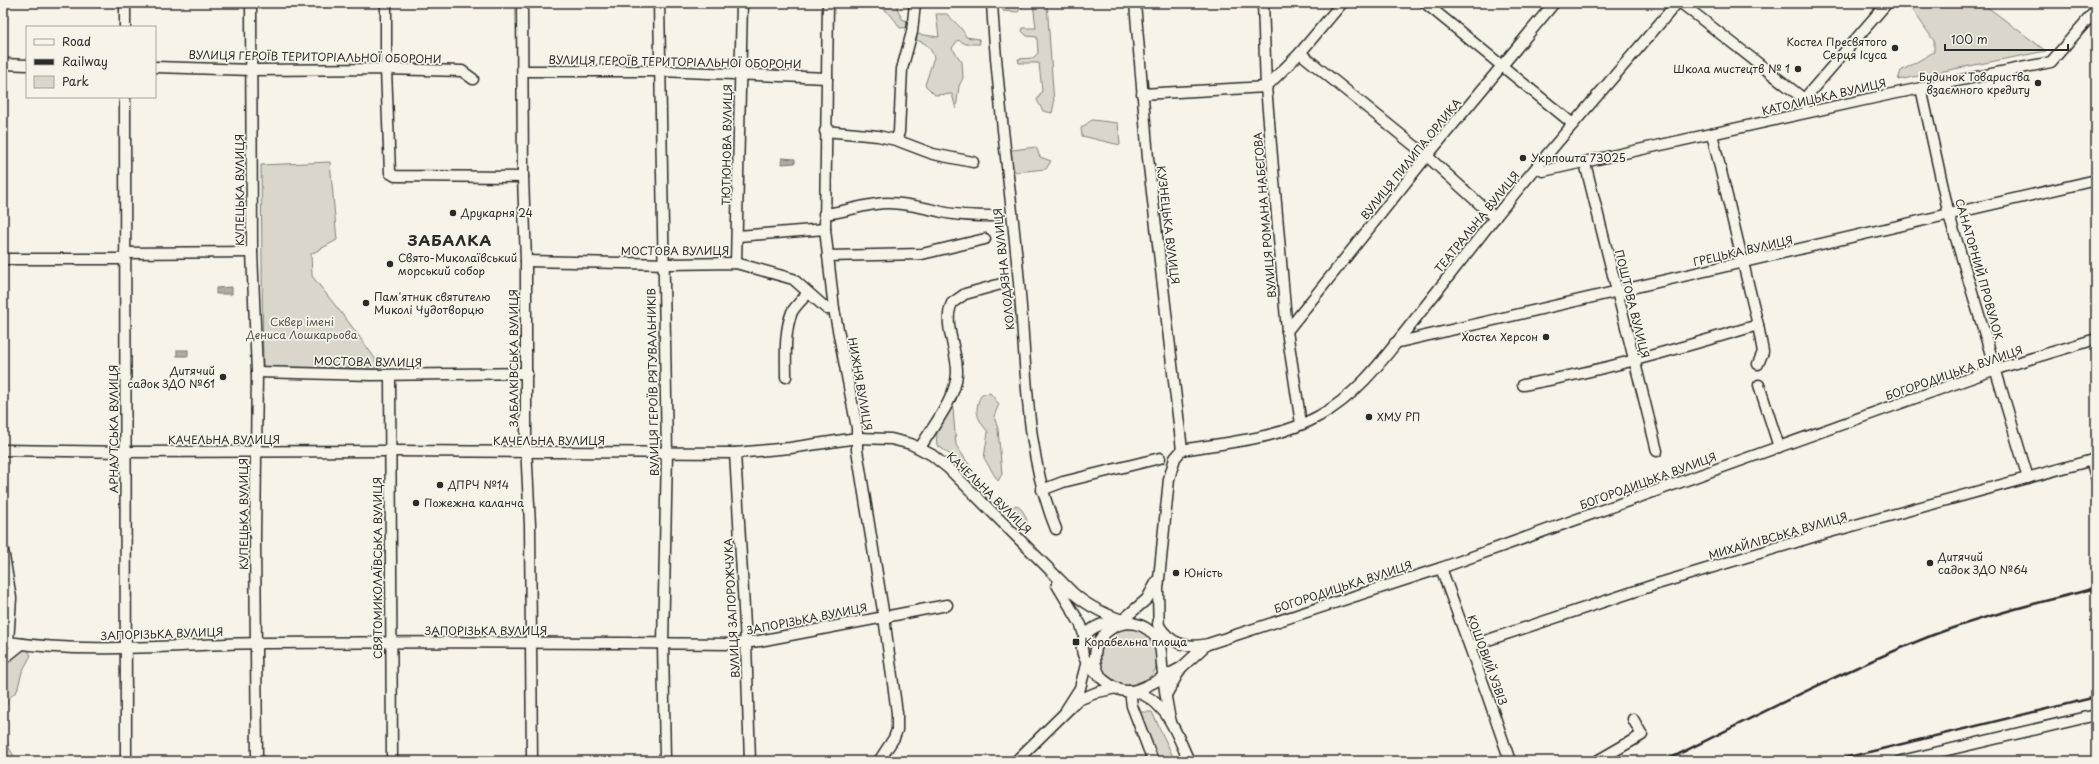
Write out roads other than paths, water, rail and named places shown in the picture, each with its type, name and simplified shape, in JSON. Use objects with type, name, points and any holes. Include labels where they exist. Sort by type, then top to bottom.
[{"type":"street","points":[[124,3],[125,26]]},
{"type":"street","name":"КУПЕЦЬКА ВУЛИЦЯ","points":[[251,3],[252,252],[257,372],[257,761]]},
{"type":"street","points":[[386,3],[386,69],[390,173],[395,176],[523,177]]},
{"type":"street","name":"ЗАБАЛКІВСЬКА ВУЛИЦЯ","points":[[522,3],[523,177],[526,261],[526,373],[532,761]]},
{"type":"street","name":"ВУЛИЦЯ ГЕРОЇВ РЯТУВАЛЬНИКІВ","points":[[659,3],[667,453],[663,643],[665,761]]},
{"type":"street","name":"ТЮТЮНОВА ВУЛИЦЯ","points":[[736,263],[738,236],[742,3]]},
{"type":"street","name":"НИЖНЯ ВУЛИЦЯ","points":[[828,3],[825,131],[825,229],[834,309],[856,419],[857,450],[884,617],[897,713],[897,730],[890,746],[879,761]]},
{"type":"street","points":[[896,140],[899,132],[902,69],[912,32],[915,3]]},
{"type":"street","name":"КОЛОДЯЗНА ВУЛИЦЯ","points":[[992,3],[1005,164],[1019,282],[1029,418],[1036,467],[1042,490],[1056,529]]},
{"type":"street","name":"КУЗНЕЦЬКА ВУЛИЦЯ","points":[[1135,3],[1148,158],[1182,450]]},
{"type":"street","name":"ВУЛИЦЯ РОМАНА НАБЄГОВА","points":[[1263,3],[1266,88],[1287,331],[1301,424]]},
{"type":"street","points":[[1142,94],[1266,88],[1300,53],[1342,3]]},
{"type":"street","points":[[1425,3],[1573,124]]},
{"type":"street","name":"ВУЛИЦЯ ПИЛИПА ОРЛИКА","points":[[1287,331],[1427,156],[1554,3]]},
{"type":"street","name":"ТЕАТРАЛЬНА ВУЛИЦЯ","points":[[1182,450],[1271,434],[1319,416],[1344,399],[1396,344],[1495,218],[1677,3]]},
{"type":"street","points":[[1681,3],[1804,98],[1807,112]]},
{"type":"street","points":[[1804,98],[1887,3]]},
{"type":"street","name":"КАТОЛИЦЬКА ВУЛИЦЯ","points":[[1538,167],[1543,171],[1586,163],[1807,112],[2051,62],[2096,10]]},
{"type":"street","points":[[1300,53],[1427,156],[1495,218]]},
{"type":"street","points":[[3,64],[26,65]]},
{"type":"street","name":"ВУЛИЦЯ ГЕРОЇВ ТЕРИТОРІАЛЬНОЇ ОБОРОНИ","points":[[156,67],[252,70],[386,69],[462,72],[473,79]]},
{"type":"street","name":"ВУЛИЦЯ ГЕРОЇВ ТЕРИТОРІАЛЬНОЇ ОБОРОНИ","points":[[522,71],[660,72],[827,78]]},
{"type":"street","name":"САНАТОРНИЙ ПРОВУЛОК","points":[[1921,88],[1949,215],[2028,478]]},
{"type":"street","name":"АРНАУТСЬКА ВУЛИЦЯ","points":[[125,98],[126,761]]},
{"type":"street","points":[[825,131],[878,136],[896,140],[933,154],[973,162]]},
{"type":"street","points":[[1712,134],[1742,264],[1758,325],[1763,352],[1758,364]]},
{"type":"street","name":"ПОШТОВА ВУЛИЦЯ","points":[[1586,163],[1657,451]]},
{"type":"street","name":"ГРЕЦЬКА ВУЛИЦЯ","points":[[1396,344],[2096,180]]},
{"type":"street","points":[[824,214],[846,212],[876,203],[889,203],[928,208],[962,215],[995,216]]},
{"type":"street","points":[[738,236],[825,229]]},
{"type":"street","points":[[828,256],[922,254],[985,239]]},
{"type":"street","points":[[3,258],[252,252]]},
{"type":"street","name":"МОСТОВА ВУЛИЦЯ","points":[[526,261],[663,264],[736,263],[787,277],[798,283],[827,309],[834,309]]},
{"type":"street","points":[[920,448],[943,412],[955,383],[956,367],[948,316],[952,303],[965,294],[1001,284]]},
{"type":"street","points":[[786,377],[786,345],[791,317],[795,308],[808,293]]},
{"type":"street","points":[[1523,385],[1573,376],[1634,361],[1758,325]]},
{"type":"street","name":"БОГОРОДИЦЬКА ВУЛИЦЯ","points":[[1159,642],[1177,647],[1208,644],[1441,568],[1996,369],[2096,339]]},
{"type":"street","name":"МОСТОВА ВУЛИЦЯ","points":[[257,372],[390,375],[526,373]]},
{"type":"street","name":"СВЯТОМИКОЛАЇВСЬКА ВУЛИЦЯ","points":[[390,375],[389,451],[392,761]]},
{"type":"street","points":[[1759,385],[1779,447]]},
{"type":"street","name":"КАЧЕЛЬНА ВУЛИЦЯ","points":[[3,450],[126,452],[389,451],[735,453],[783,449],[857,438],[891,439],[920,448],[948,468],[1044,565],[1087,605],[1108,616],[1128,622]]},
{"type":"street","points":[[1171,722],[1163,676],[1162,652],[1159,642],[1159,578],[1169,479],[1174,458],[1182,450]]},
{"type":"street","name":"ВУЛИЦЯ ЗАПОРОЖЧУКА","points":[[735,453],[746,643],[750,761]]},
{"type":"street","points":[[1042,490],[1063,482],[1160,458]]},
{"type":"street","points":[[2094,460],[2096,477]]},
{"type":"street","name":"МИХАЙЛІВСЬКА ВУЛИЦЯ","points":[[1470,646],[1657,584],[1819,535],[2094,460]]},
{"type":"street","name":"ЗАПОРІЗЬКА ВУЛИЦЯ","points":[[3,550],[10,598],[8,642],[40,646],[126,648],[256,643],[390,642],[746,643],[947,605]]},
{"type":"street","name":"КАЧЕЛЬНА ВУЛИЦЯ","points":[[1044,565],[1075,613],[1090,658]]},
{"type":"street","name":"КОШОВИЙ УЗВІЗ","points":[[1441,568],[1510,761]]},
{"type":"street","points":[[1066,710],[1080,688],[1090,658],[1103,635],[1111,628],[1128,622],[1152,593],[1159,578]]},
{"type":"street","points":[[1108,616],[1136,611]]},
{"type":"street","points":[[1159,642],[1152,633],[1143,627],[1128,622],[1102,625],[1084,637],[1081,645],[1082,654],[1090,658],[1101,677],[1108,685],[1141,693],[1152,699],[1164,710],[1189,761]]},
{"type":"street","points":[[1158,624],[1166,636],[1189,647]]},
{"type":"street","points":[[3,659],[22,644]]},
{"type":"street","name":"БОГОРОДИЦЬКА ВУЛИЦЯ","points":[[1151,682],[1180,668],[1208,644]]},
{"type":"street","points":[[1130,691],[1141,688],[1151,682],[1158,674],[1162,663]]},
{"type":"street","name":"БОГОРОДИЦЬКА ВУЛИЦЯ","points":[[1166,695],[1180,668]]},
{"type":"street","points":[[1016,761],[1066,710],[1087,696],[1116,688]]},
{"type":"street","points":[[1130,691],[1132,706],[1154,761]]},
{"type":"street","points":[[1901,761],[2096,715]]},
{"type":"street","points":[[1597,761],[1642,735],[1632,719]]},
{"type":"railway","points":[[1665,761],[1831,679],[1933,635],[1994,615],[2096,588]]},
{"type":"railway","points":[[1832,761],[2096,697]]},
{"type":"place","name":"Костел Пресвятого Серця Ісуса","points":[[1895,48]]},
{"type":"place","name":"Школа мистецтв № 1","points":[[1798,69]]},
{"type":"place","name":"Будинок Товариства взаємного кредиту","points":[[2038,83]]},
{"type":"place","name":"Укрпошта 73025","points":[[1523,158]]},
{"type":"place","name":"Друкарня 24","points":[[453,213]]},
{"type":"place","name":"Свято-Миколаївський морський собор","points":[[390,264]]},
{"type":"place","name":"Пам'ятник святителю Миколі Чудотворцю","points":[[366,303]]},
{"type":"place","name":"Хостел Херсон","points":[[1546,337]]},
{"type":"place","name":"Дитячий садок ЗДО №61","points":[[223,377]]},
{"type":"place","name":"ХМУ РП","points":[[1369,417]]},
{"type":"place","name":"ДПРЧ №14","points":[[440,485]]},
{"type":"place","name":"Пожежна каланча","points":[[416,503]]},
{"type":"place","name":"Дитячий садок ЗДО №64","points":[[1930,563]]},
{"type":"place","name":"Юність","points":[[1176,573]]},
{"type":"place","name":"Корабельна площа","points":[[1076,642]]},
{"type":"district","name":"ЗАБАЛКА","points":[[450,241]]},
{"type":"park label","name":"Сквер імені Дениса Лошкарьова","points":[[302,328]]}]
